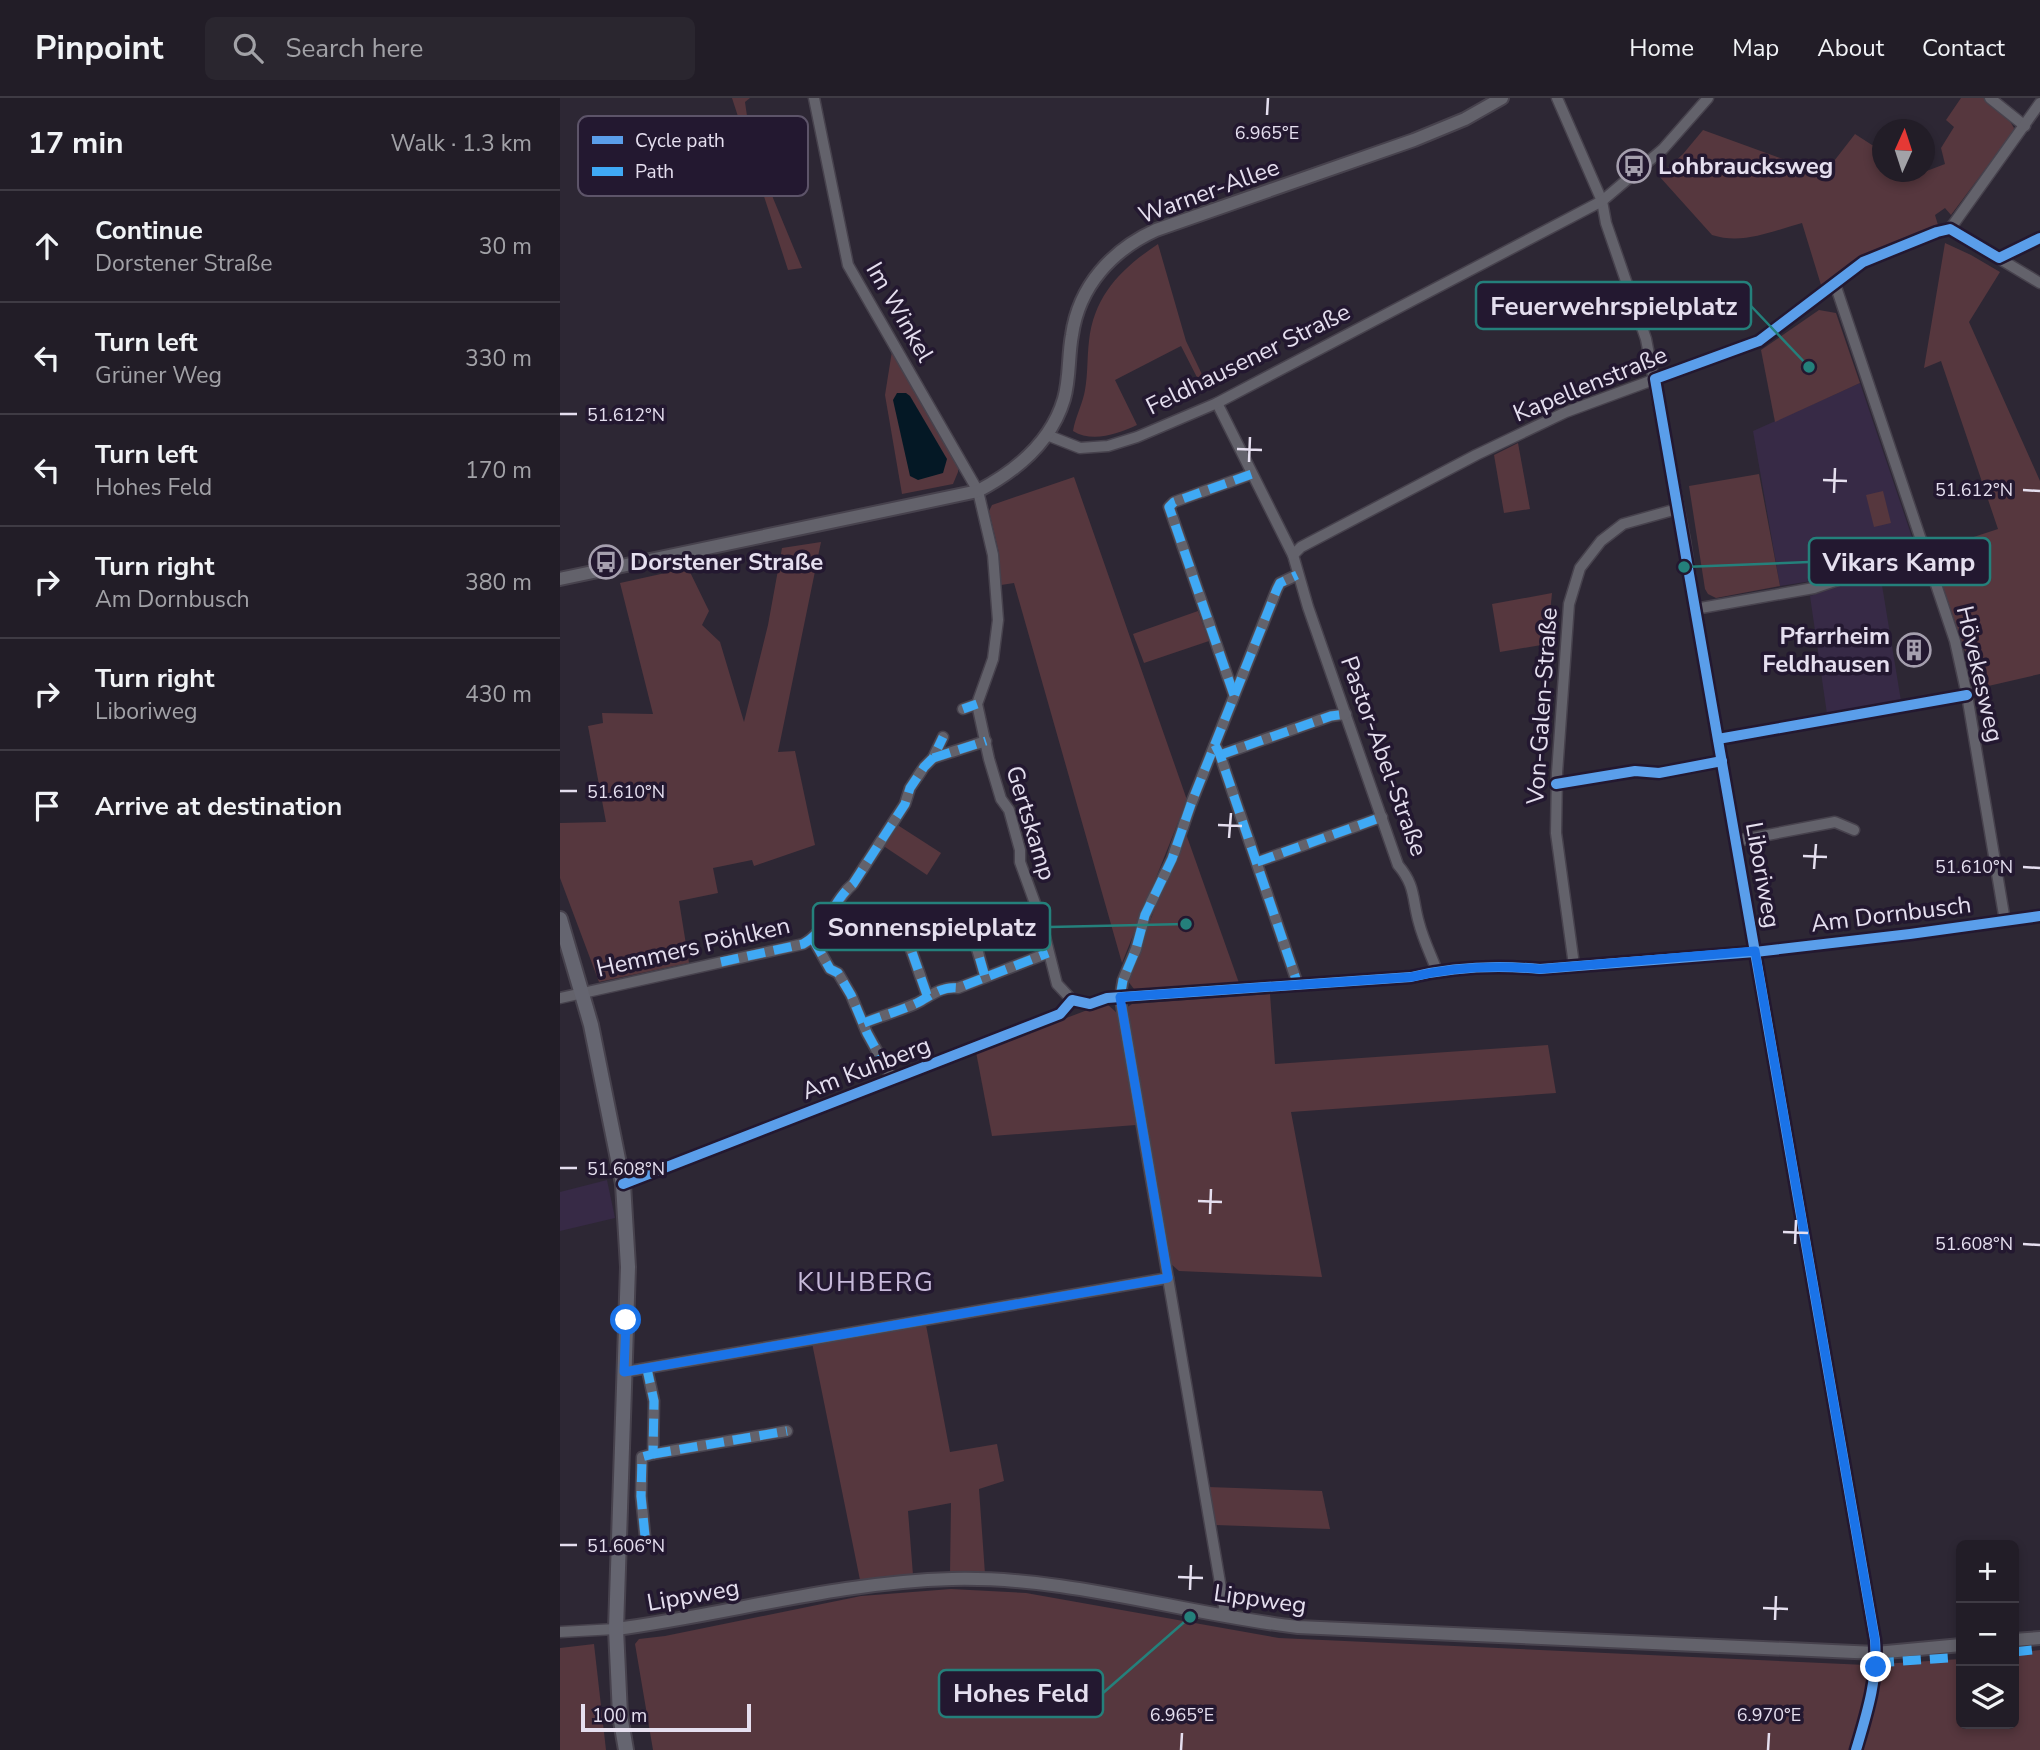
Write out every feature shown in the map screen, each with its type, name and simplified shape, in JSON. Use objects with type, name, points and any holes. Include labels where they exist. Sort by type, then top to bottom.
[{"type":"main road","points":[[560,919],[582,993],[608,1102],[623,1184],[628,1267],[616,1629],[620,1715],[626,1750]]},
{"type":"street","name":"Im Winkel","points":[[814,98],[848,265],[978,491]]},
{"type":"street","name":"Warner-Allee","points":[[1047,435],[1063,401],[1072,332],[1078,308],[1114,256],[1156,230],[1414,141],[1465,119],[1502,98]]},
{"type":"street","points":[[1557,98],[1602,201]]},
{"type":"street","name":"Feldhausener Straße","points":[[1047,435],[1080,448],[1108,446],[1137,437],[1217,403],[1602,201],[1663,149],[1708,98]]},
{"type":"street","points":[[1990,98],[2025,126]]},
{"type":"street","points":[[2040,103],[1950,229],[2040,283]]},
{"type":"street","name":"Liboriweg","points":[[1602,201],[1606,223],[1646,339],[1655,379],[1822,1327],[1876,1653],[1873,1690],[1856,1750]]},
{"type":"street","name":"Kapellenstraße","points":[[1293,555],[1301,547],[1476,455],[1566,412],[1759,341],[1863,262],[1950,229]]},
{"type":"street","points":[[1999,258],[2040,238]]},
{"type":"street","name":"Hövekesweg","points":[[1835,284],[1945,606],[1962,671],[2005,921]]},
{"type":"street","name":"Pastor-Abel-Straße","points":[[1217,403],[1293,555],[1297,575],[1398,865],[1408,877],[1418,920],[1437,971]]},
{"type":"street","points":[[560,579],[978,491],[1017,468],[1047,435]]},
{"type":"street","points":[[1234,695],[1169,508],[1174,502],[1252,474]]},
{"type":"street","points":[[963,709],[977,704],[993,659],[998,620],[993,555],[978,491]]},
{"type":"street","name":"Von-Galen-Straße","points":[[1574,965],[1556,833],[1558,760],[1569,604],[1580,568],[1601,541],[1623,524],[1677,509]]},
{"type":"street","points":[[1695,610],[1814,588],[1925,551]]},
{"type":"street","points":[[1223,1616],[1224,1606],[1120,997],[1144,915],[1172,859],[1277,589],[1280,583],[1297,575]]},
{"type":"street","name":"Gertskamp","points":[[977,704],[1001,799],[1009,810],[1020,850],[1020,862],[1040,917],[1059,988],[1072,1000]]},
{"type":"street","points":[[1220,755],[1331,716],[1346,714]]},
{"type":"street","name":"Hemmers Pöhlken","points":[[560,998],[803,944],[813,939],[905,804],[910,788],[933,758],[943,737]]},
{"type":"street","points":[[933,758],[986,741]]},
{"type":"street","points":[[1215,745],[1298,985]]},
{"type":"street","points":[[1257,862],[1382,817]]},
{"type":"street","name":"Liboriweg","points":[[1736,841],[1835,822],[1854,830]]},
{"type":"street","name":"Am Dornbusch","points":[[1120,997],[1411,977],[1437,971],[1506,966],[1540,969],[1755,951],[2040,916]]},
{"type":"street","points":[[927,995],[908,941],[914,934],[956,918],[970,924],[985,977]]},
{"type":"street","name":"Hemmers Pöhlken","points":[[813,939],[830,969],[838,973],[893,1080]]},
{"type":"street","points":[[864,1023],[920,1002],[927,995],[950,987],[958,988],[1048,953]]},
{"type":"street","points":[[1072,1000],[1090,1004],[1120,997]]},
{"type":"street","name":"Am Kuhberg","points":[[623,1184],[1060,1014],[1072,1000]]},
{"type":"street","points":[[624,1372],[1168,1278]]},
{"type":"street","points":[[647,1369],[654,1401],[653,1454]]},
{"type":"street","points":[[645,1536],[641,1496],[642,1457],[787,1431]]},
{"type":"street","name":"Lippweg","points":[[560,1632],[616,1629],[668,1622],[860,1585],[953,1579],[1082,1588],[1223,1616],[1298,1627],[1876,1653],[1956,1645]]},
{"type":"street","points":[[2019,1640],[2040,1638]]},
{"type":"shaded area","points":[[732,98],[750,98],[745,102],[747,116],[738,116]]},
{"type":"shaded area","points":[[1961,98],[1984,98],[2008,118],[2014,128],[1951,215],[1945,208],[1935,215],[1938,225],[1866,254],[1821,285],[1802,223],[1746,238],[1712,235],[1659,176],[1683,154],[1703,130],[1824,174],[1855,134],[1872,145],[1872,182],[1935,182],[1935,168],[1945,164],[1941,148],[1954,127],[1946,120]]},
{"type":"shaded area","points":[[764,196],[772,196],[802,268],[788,270]]},
{"type":"shaded area","points":[[1945,243],[2000,272],[1969,322],[2040,481],[2040,674],[1984,687],[1975,681],[1931,551],[1998,529],[1941,361],[1924,368]]},
{"type":"shaded area","points":[[1158,244],[1186,341],[1209,389],[1204,391],[1181,346],[1115,380],[1137,425],[1105,436],[1080,435],[1073,431],[1085,390],[1089,341],[1097,310],[1112,284],[1122,273]]},
{"type":"shaded area","points":[[1819,310],[1836,313],[1860,383],[1775,422],[1761,350]]},
{"type":"shaded area","points":[[892,351],[958,466],[953,484],[902,494],[885,395]]},
{"type":"shaded area","points":[[1860,383],[1913,540],[1911,546],[1909,549],[1818,580],[1780,586],[1753,431]]},
{"type":"shaded area","points":[[1518,443],[1530,509],[1504,513],[1494,455]]},
{"type":"shaded area","points":[[1759,474],[1780,586],[1716,598],[1705,589],[1689,486]]},
{"type":"shaded area","points":[[1074,477],[1187,800],[1122,963],[1014,583],[1001,585],[999,553],[989,511],[992,505]]},
{"type":"shaded area","points":[[1883,491],[1891,523],[1874,527],[1866,495]]},
{"type":"shaded area","points":[[821,542],[778,752],[795,751],[815,845],[754,866],[752,860],[713,868],[718,893],[679,901],[689,963],[599,982],[560,878],[560,823],[606,822],[588,726],[603,723],[602,713],[653,714],[620,583],[688,568],[709,611],[702,625],[720,642],[744,722],[768,625],[782,548]]},
{"type":"shaded area","points":[[1880,573],[1901,701],[1827,714],[1810,596]]},
{"type":"shaded area","points":[[1552,593],[1547,644],[1500,652],[1492,604]]},
{"type":"shaded area","points":[[1198,611],[1209,641],[1144,663],[1133,634]]},
{"type":"shaded area","points":[[896,824],[941,853],[927,875],[882,845]]},
{"type":"shaded area","points":[[1185,831],[1239,983],[1134,989],[1127,980]]},
{"type":"shaded area","points":[[1270,994],[1275,1064],[1548,1045],[1556,1093],[1291,1112],[1322,1277],[1179,1271],[1171,1264],[1126,1008],[1132,1004]]},
{"type":"shaded area","points":[[1106,1003],[1117,1013],[1136,1125],[992,1136],[976,1052]]},
{"type":"shaded area","points":[[607,1180],[615,1218],[560,1231],[560,1192]]},
{"type":"shaded area","points":[[926,1325],[950,1452],[997,1444],[1004,1481],[979,1489],[985,1574],[950,1574],[951,1503],[908,1511],[913,1575],[860,1580],[812,1343]]},
{"type":"shaded area","points":[[1208,1487],[1322,1491],[1330,1529],[1215,1525]]},
{"type":"shaded area","points":[[951,1589],[1026,1593],[1279,1638],[1866,1665],[1956,1659],[1956,1729],[2019,1729],[2019,1652],[2040,1650],[2040,1750],[653,1750],[635,1644],[639,1639],[861,1596]]},
{"type":"shaded area","points":[[594,1644],[606,1750],[560,1750],[560,1648]]},
{"type":"water","points":[[897,393],[910,396],[947,459],[943,473],[918,480],[910,476],[893,400]]},
{"type":"marked path","points":[[1234,695],[1169,507],[1174,502],[1252,474]]},
{"type":"marked path","points":[[1120,997],[1145,915],[1172,859],[1191,804],[1277,589],[1280,583],[1297,575]]},
{"type":"marked path","points":[[963,709],[977,704]]},
{"type":"marked path","points":[[1220,755],[1331,716],[1346,714]]},
{"type":"marked path","points":[[721,962],[803,944],[818,932],[905,804],[910,788],[933,758],[943,737]]},
{"type":"marked path","points":[[933,758],[986,741]]},
{"type":"marked path","points":[[1215,745],[1298,985]]},
{"type":"marked path","points":[[1257,862],[1382,817]]},
{"type":"marked path","points":[[927,995],[908,941],[924,930],[948,920],[960,918],[970,924],[985,977]]},
{"type":"marked path","points":[[813,939],[830,969],[838,973],[851,995],[867,1033],[893,1080]]},
{"type":"marked path","points":[[864,1023],[911,1006],[941,990],[958,988],[1048,953]]},
{"type":"marked path","points":[[645,1536],[641,1496],[642,1457],[653,1454],[654,1401],[647,1369]]},
{"type":"marked path","points":[[653,1454],[787,1431]]},
{"type":"marked path","points":[[2019,1651],[2040,1649]]},
{"type":"marked path","points":[[1876,1663],[1956,1657]]},
{"type":"cycle path","points":[[1856,1750],[1873,1682],[1875,1640],[1655,379],[1759,341],[1863,262],[1937,232],[1950,229],[1999,258],[2040,238]]},
{"type":"cycle path","points":[[1718,739],[1967,695]]},
{"type":"cycle path","points":[[1556,784],[1635,771],[1659,773],[1722,761]]},
{"type":"cycle path","points":[[623,1184],[1060,1014],[1072,1000],[1090,1004],[1107,998],[1411,977],[1475,968],[1540,969],[1755,952],[2040,916]]},
{"type":"place","name":"Lohbraucksweg","points":[[1634,166]]},
{"type":"place","name":"Feuerwehrspielplatz","points":[[1809,367]]},
{"type":"place","name":"Dorstener Straße","points":[[606,562]]},
{"type":"place","name":"Vikars Kamp","points":[[1684,567]]},
{"type":"place","name":"Pfarrheim Feldhausen","points":[[1914,650]]},
{"type":"place","name":"Sonnenspielplatz","points":[[1186,924]]},
{"type":"place","name":"Hohes Feld","points":[[1190,1617]]},
{"type":"district","name":"KUHBERG","points":[[866,1282]]},
{"type":"route","points":[[626,1320],[624,1372],[1168,1278],[1120,997],[1411,977],[1437,971],[1506,966],[1540,969],[1755,951],[1875,1640],[1876,1667]]}]
